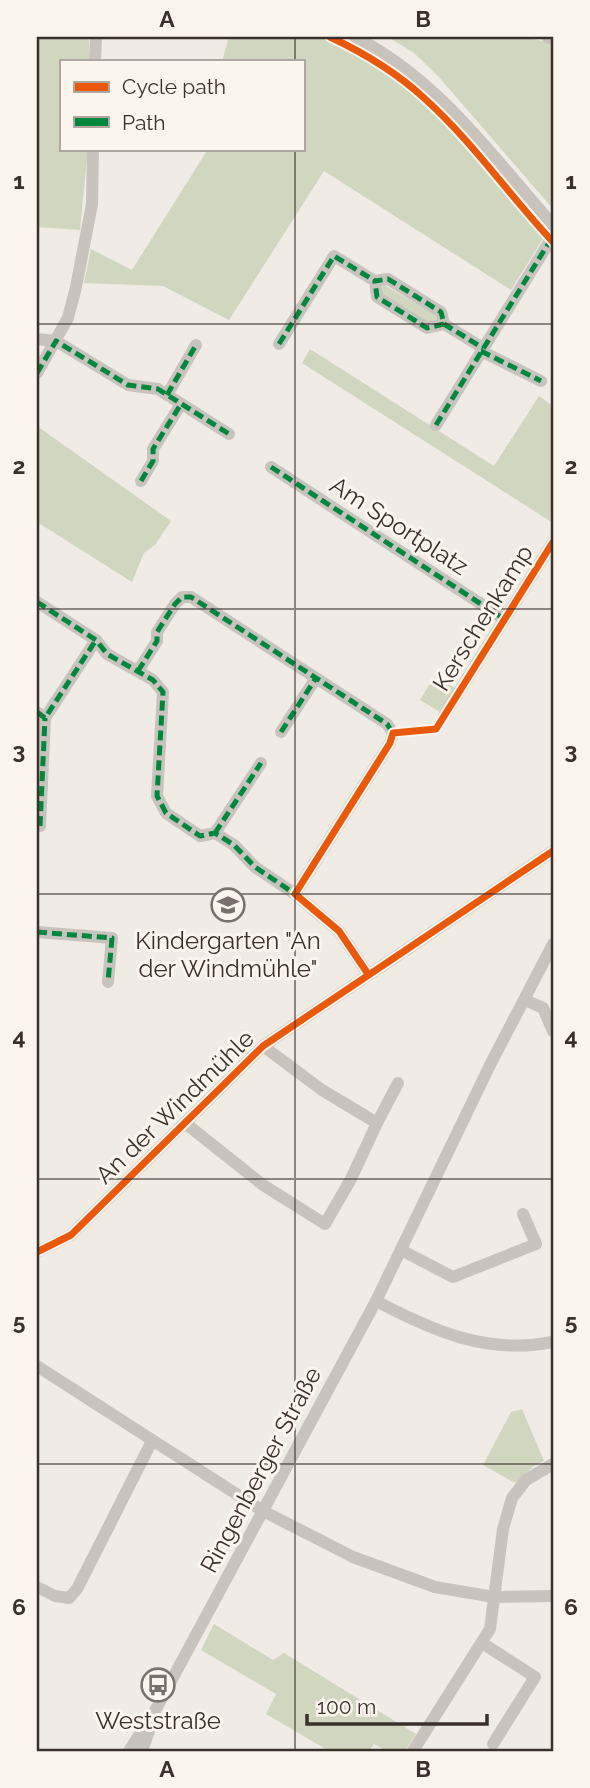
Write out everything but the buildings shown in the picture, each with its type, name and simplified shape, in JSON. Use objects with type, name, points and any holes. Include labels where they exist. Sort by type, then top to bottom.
[{"type":"street","points":[[95,60],[96,37]]},
{"type":"street","points":[[355,37],[407,69],[431,89],[553,225]]},
{"type":"street","points":[[547,37],[553,39]]},
{"type":"street","points":[[37,373],[68,318],[92,204],[93,150]]},
{"type":"street","points":[[436,425],[553,236]]},
{"type":"street","points":[[279,344],[334,256],[374,281],[388,279],[441,312],[444,324],[482,349],[541,380]]},
{"type":"street","points":[[374,281],[377,297],[427,328],[444,324]]},
{"type":"street","points":[[37,339],[56,341],[128,385],[158,389],[229,434]]},
{"type":"street","points":[[167,395],[196,345]]},
{"type":"street","points":[[141,481],[153,461],[153,449],[181,404]]},
{"type":"street","name":"Am Sportplatz","points":[[271,467],[505,619]]},
{"type":"street","name":"Kerschenkamp","points":[[445,714],[553,542]]},
{"type":"street","points":[[138,671],[157,641],[157,632],[175,604],[182,597],[191,597],[387,724],[393,733],[390,743],[295,894]]},
{"type":"street","points":[[37,602],[96,640],[107,653],[153,680],[163,692],[157,796],[166,813],[200,836],[215,833],[234,845],[256,867],[295,894],[338,932],[368,974]]},
{"type":"street","points":[[40,826],[41,715],[96,640]]},
{"type":"street","points":[[281,732],[316,678]]},
{"type":"street","points":[[215,833],[261,763]]},
{"type":"street","name":"An der Windmühle","points":[[37,1252],[71,1235],[263,1046],[553,851]]},
{"type":"street","points":[[37,932],[112,938],[108,982]]},
{"type":"street","name":"Ringenberger Straße","points":[[129,1751],[156,1709],[376,1301],[491,1063],[553,944]]},
{"type":"street","points":[[525,1000],[543,1008],[553,1031]]},
{"type":"street","points":[[263,1046],[323,1090],[377,1123]]},
{"type":"street","points":[[185,1123],[263,1185],[325,1224],[351,1180],[398,1083]]},
{"type":"street","points":[[401,1250],[453,1277],[536,1244],[523,1214]]},
{"type":"street","points":[[376,1301],[419,1324],[457,1338],[528,1347],[553,1342]]},
{"type":"street","points":[[37,1385],[40,1369],[263,1511],[353,1558],[435,1587],[494,1597],[553,1596]]},
{"type":"street","points":[[37,1587],[55,1597],[69,1598],[77,1589],[152,1441]]},
{"type":"street","points":[[413,1751],[490,1629],[503,1529],[512,1498],[526,1480],[553,1464]]},
{"type":"street","points":[[482,1643],[535,1677],[493,1744]]},
{"type":"street","name":"Ringenberger Straße","points":[[142,1751],[156,1709]]},
{"type":"green space","points":[[37,37],[89,37],[89,60],[60,60],[60,150],[88,150],[80,230],[37,227]]},
{"type":"green space","points":[[229,37],[322,37],[387,72],[429,106],[544,237],[511,290],[324,171],[229,320],[163,286],[84,283],[91,249],[132,270],[207,150],[304,150],[304,60],[222,60]]},
{"type":"green space","points":[[388,37],[526,37],[553,44],[553,209],[438,76],[414,53]]},
{"type":"green space","points":[[384,285],[436,315],[436,322],[430,324],[382,294]]},
{"type":"green space","points":[[310,349],[494,466],[539,396],[553,406],[553,523],[302,363]]},
{"type":"green space","points":[[37,426],[171,521],[155,545],[144,553],[132,582],[37,522]]},
{"type":"green space","points":[[434,677],[455,688],[440,712],[420,700]]},
{"type":"green space","points":[[522,1409],[544,1461],[515,1483],[483,1465],[511,1412]]},
{"type":"green space","points":[[214,1624],[273,1660],[284,1653],[416,1734],[405,1751],[387,1751],[374,1744],[369,1751],[329,1751],[266,1714],[276,1694],[201,1650]]},
{"type":"marked path","points":[[436,425],[553,236]]},
{"type":"marked path","points":[[279,344],[334,256],[375,281]]},
{"type":"marked path","points":[[444,324],[427,328],[377,297],[375,281],[388,279],[441,312],[444,324],[483,348]]},
{"type":"marked path","points":[[37,373],[56,341],[128,385],[158,389],[229,434]]},
{"type":"marked path","points":[[167,395],[196,345]]},
{"type":"marked path","points":[[481,351],[541,381]]},
{"type":"marked path","points":[[141,481],[153,461],[153,449],[181,404]]},
{"type":"marked path","points":[[271,467],[504,619]]},
{"type":"marked path","points":[[138,671],[157,641],[157,632],[175,604],[182,597],[191,597],[387,724],[393,733]]},
{"type":"marked path","points":[[37,602],[96,640],[107,654],[153,680],[163,692],[157,796],[166,813],[200,836],[215,833],[234,845],[255,867],[295,894]]},
{"type":"marked path","points":[[37,712],[45,718],[96,640]]},
{"type":"marked path","points":[[281,732],[316,678]]},
{"type":"marked path","points":[[40,826],[45,718]]},
{"type":"marked path","points":[[215,833],[261,763]]},
{"type":"marked path","points":[[37,932],[112,938],[108,982]]},
{"type":"cycle path","points":[[330,37],[379,64],[424,98],[458,132],[553,242]]},
{"type":"cycle path","points":[[368,974],[339,931],[295,894],[390,743],[393,733],[436,729],[553,542]]},
{"type":"cycle path","points":[[37,1252],[71,1235],[263,1046],[553,851]]},
{"type":"place","name":"Kindergarten \"An der Windmühle\"","points":[[228,905]]},
{"type":"place","name":"Weststraße","points":[[158,1685]]}]
